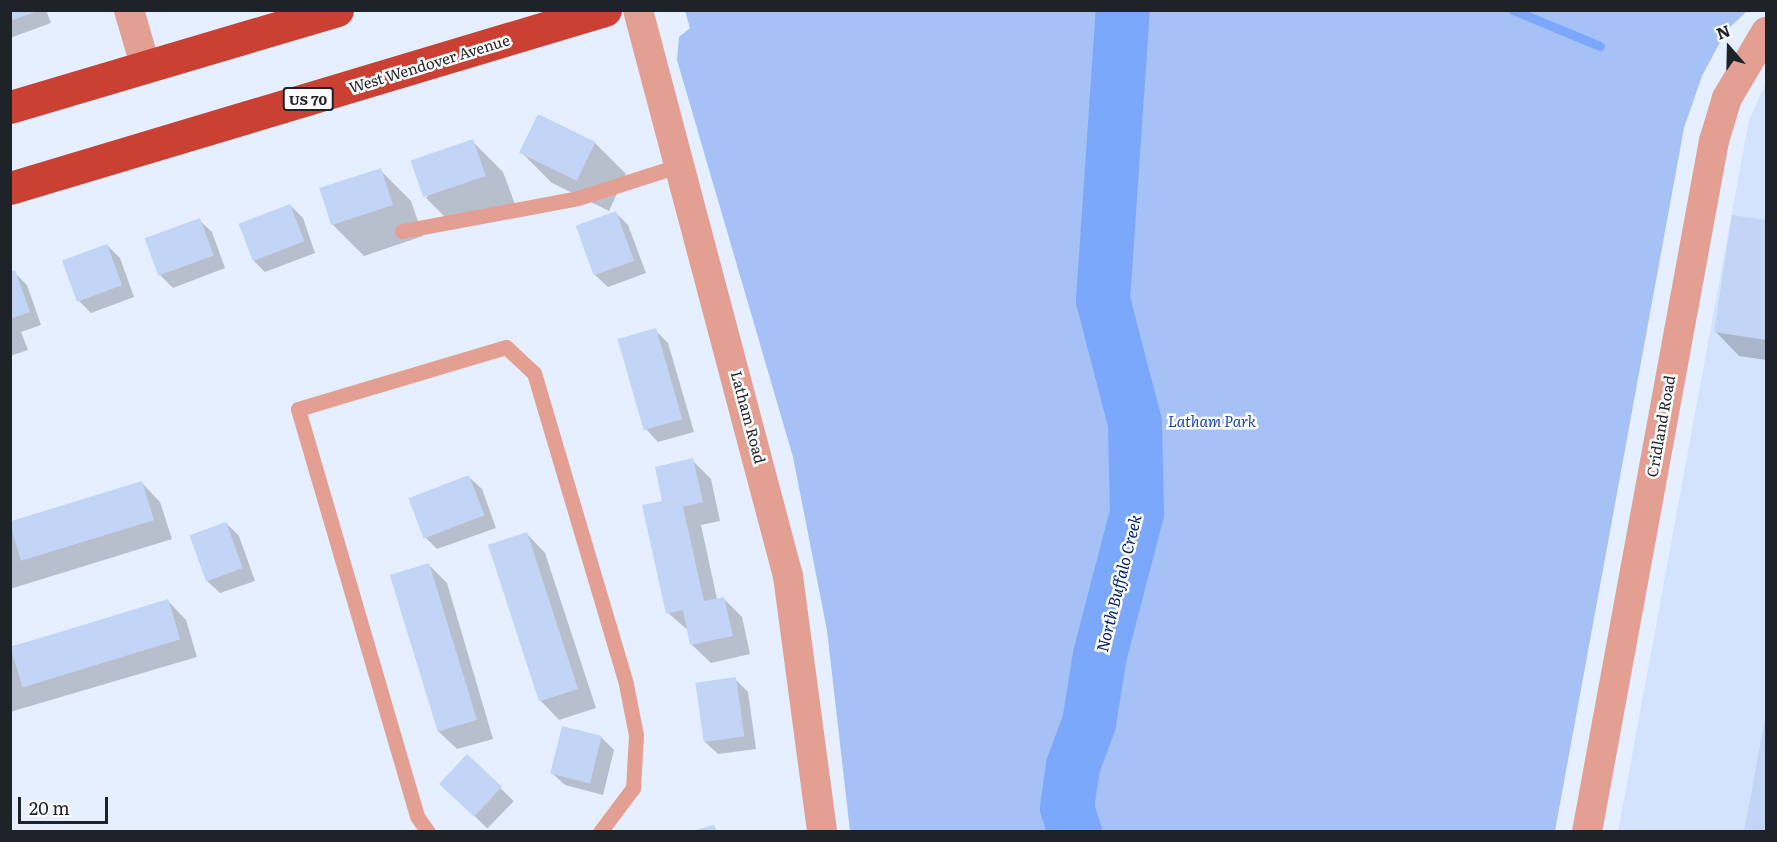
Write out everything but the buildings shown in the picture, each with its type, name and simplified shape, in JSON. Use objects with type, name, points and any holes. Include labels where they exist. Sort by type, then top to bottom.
[{"type":"highway","points":[[10,107],[337,10]]},
{"type":"highway","name":"West Wendover Avenue","points":[[10,188],[605,10]]},
{"type":"street","points":[[129,10],[146,68]]},
{"type":"street","name":"Latham Road","points":[[639,10],[788,576],[822,831]]},
{"type":"street","name":"Cridland Road","points":[[1587,831],[1714,141],[1727,98],[1767,32]]},
{"type":"lane","points":[[402,231],[578,198],[681,165]]},
{"type":"lane","points":[[428,831],[417,816],[357,618],[298,409],[493,347],[506,347],[523,357],[534,372],[626,684],[636,735],[633,788],[600,831]]},
{"type":"shaded area","points":[[1766,83],[1766,831],[1618,832],[1749,120]]},
{"type":"green space","name":"Latham Park","points":[[685,11],[1747,11],[1726,31],[1702,76],[1684,128],[1555,831],[850,831],[827,630],[793,457],[677,60],[679,37],[690,28]]},
{"type":"waterway","name":"North Buffalo Creek","points":[[1075,832],[1067,808],[1073,766],[1089,723],[1100,655],[1137,513],[1135,423],[1103,300],[1123,10]]},
{"type":"waterway","points":[[1513,10],[1600,46]]}]
